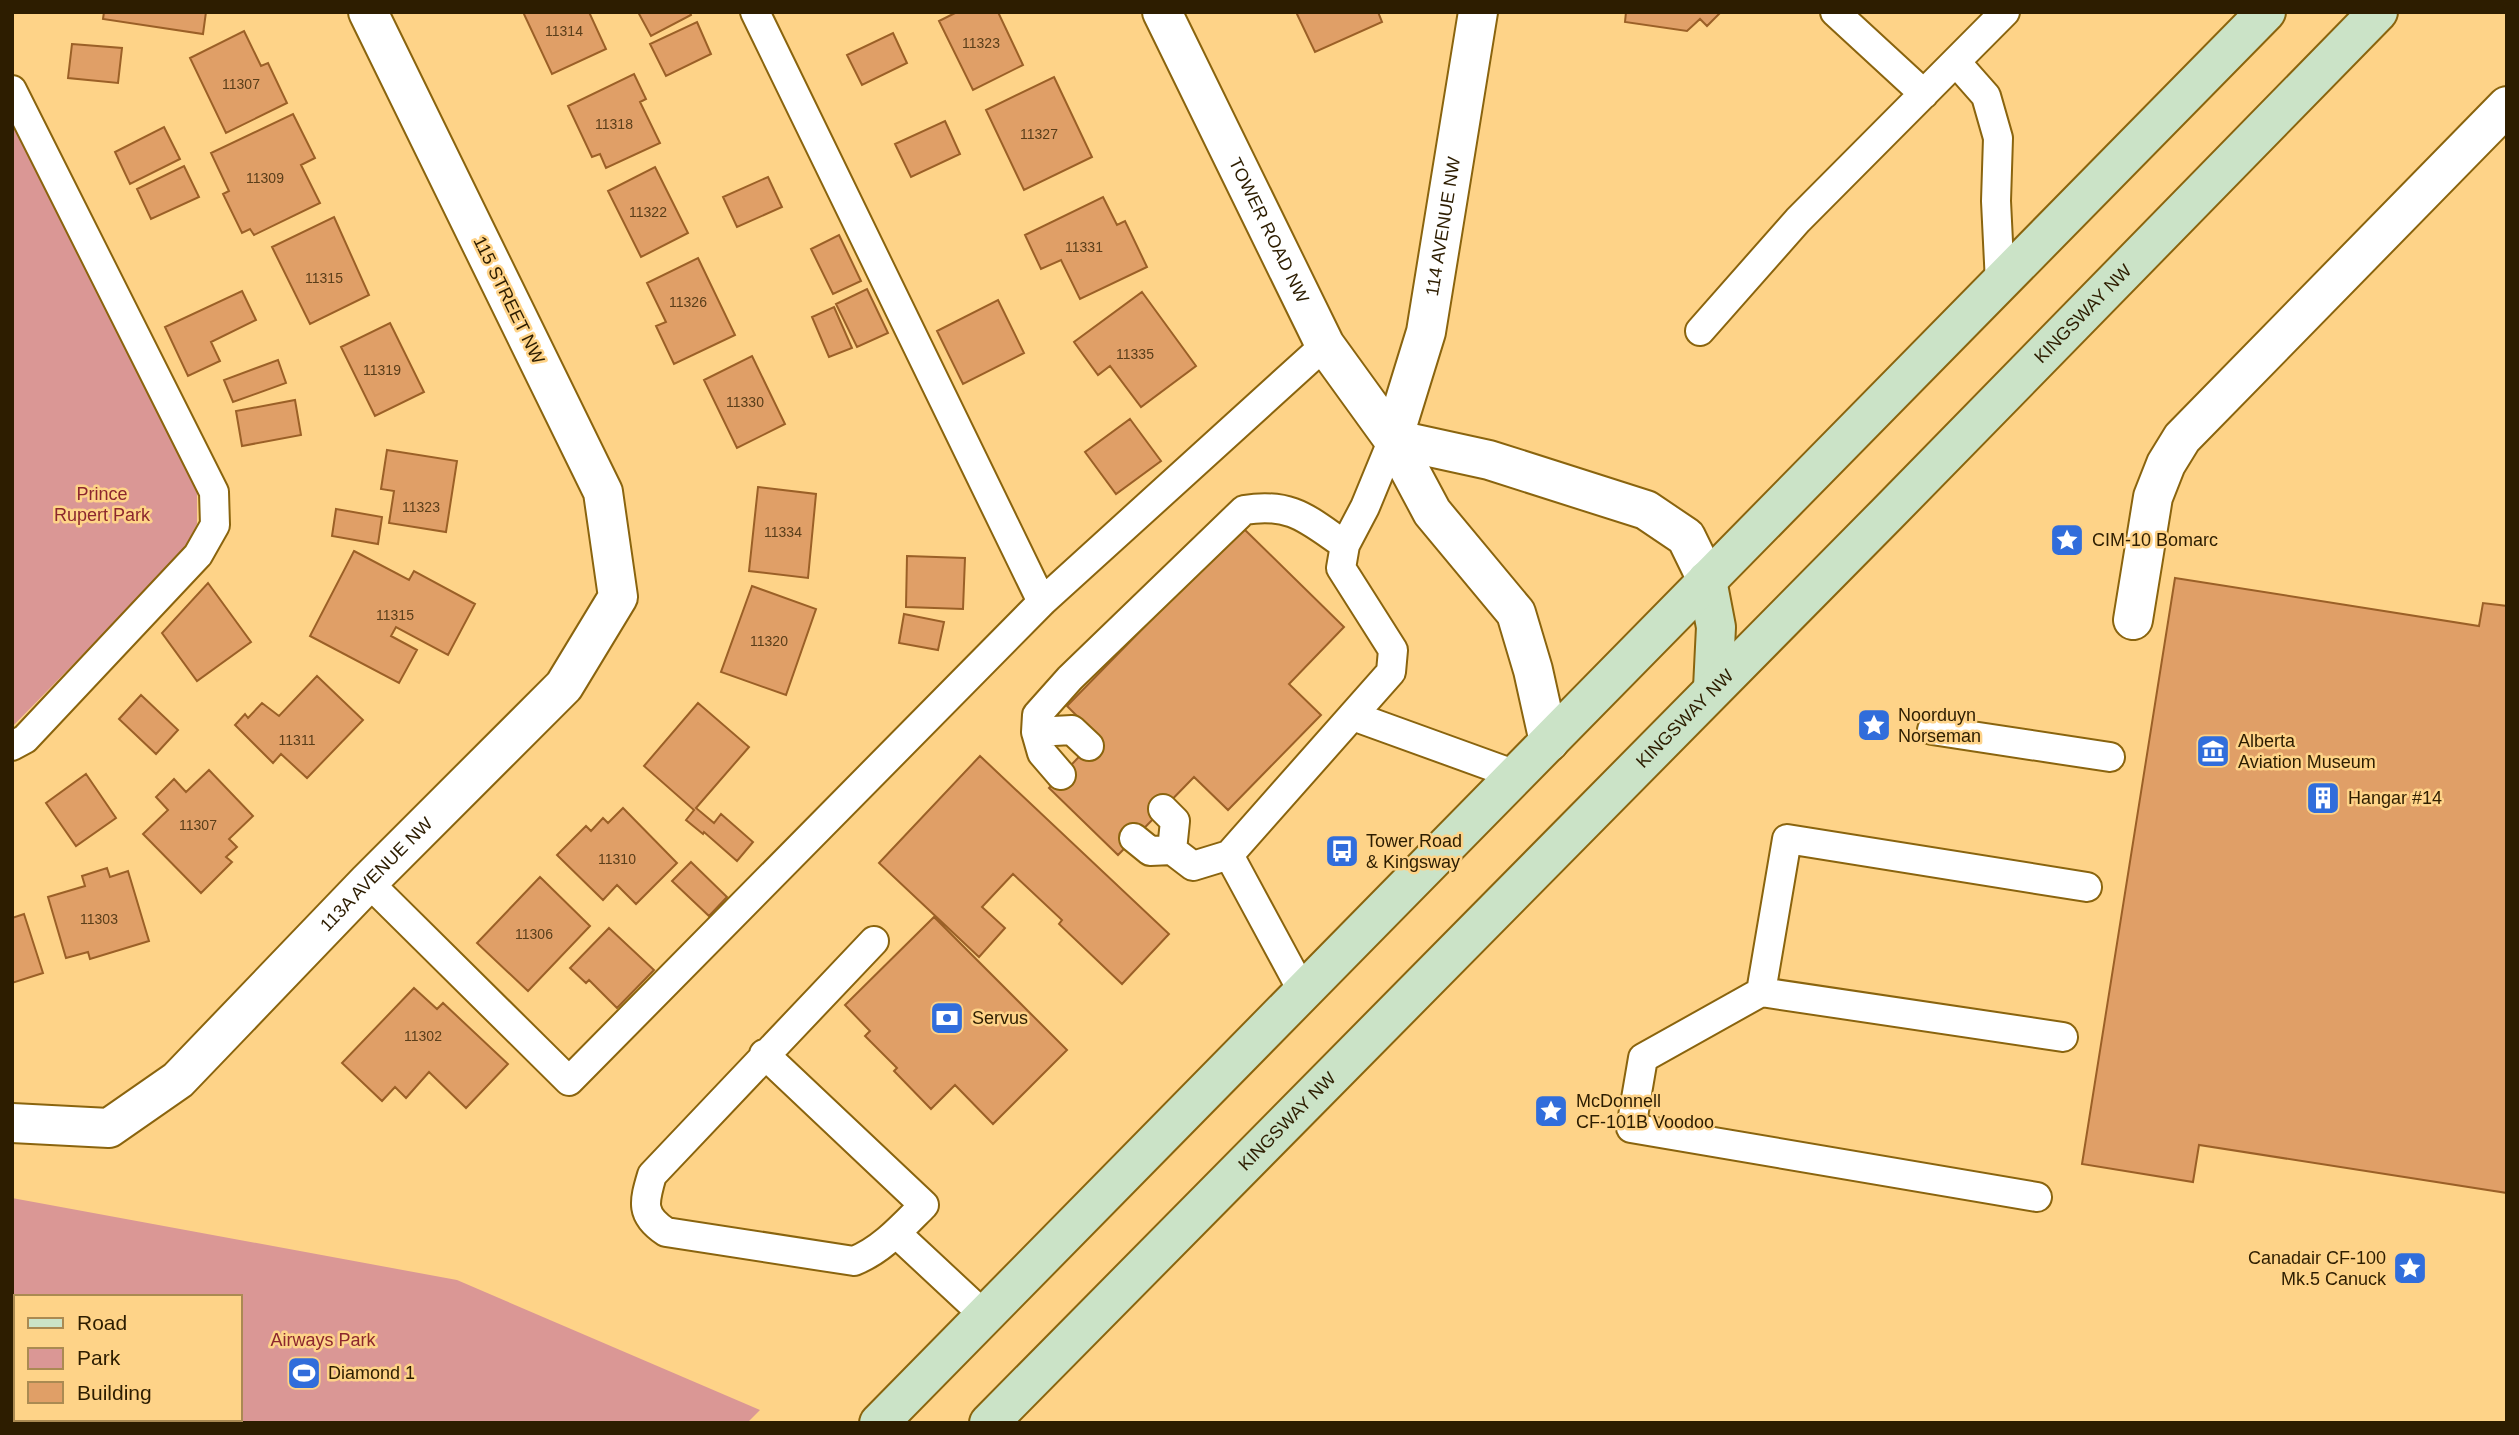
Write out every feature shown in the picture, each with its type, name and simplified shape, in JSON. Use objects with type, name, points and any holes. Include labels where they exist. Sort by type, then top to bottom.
[{"type":"main road","points":[[879,1423],[2266,12]]},
{"type":"main road","name":"KINGSWAY NW","points":[[989,1423],[1887,514],[2378,12]]},
{"type":"main road","points":[[1707,580],[1716,627],[1713,688]]},
{"type":"street","name":"115 STREET NW","points":[[368,12],[603,492],[618,597]]},
{"type":"street","name":"TOWER ROAD NW","points":[[1162,12],[1325,345],[1393,439],[1432,512],[1516,613],[1533,670],[1549,741]]},
{"type":"street","name":"114 AVENUE NW","points":[[1393,439],[1426,332],[1478,12]]},
{"type":"street","points":[[2133,620],[2153,496],[2166,464],[2182,438],[2507,106]]},
{"type":"street","points":[[1393,439],[1489,460],[1646,510],[1686,537],[1707,580]]},
{"type":"street","name":"113A AVENUE NW","points":[[12,1123],[109,1128],[178,1080],[368,883],[564,686],[618,597]]},
{"type":"lane","points":[[755,12],[1042,602]]},
{"type":"lane","points":[[1835,12],[1924,94]]},
{"type":"lane","points":[[1700,331],[1798,220],[2006,12]]},
{"type":"lane","points":[[1956,62],[1986,96],[1998,138],[1996,201],[2000,283]]},
{"type":"lane","points":[[12,90],[214,492],[215,525],[198,555],[25,739],[12,746]]},
{"type":"lane","points":[[368,883],[569,1081],[1042,602],[1325,345]]},
{"type":"lane","points":[[1134,838],[1150,851],[1172,850],[1193,866],[1229,855],[1391,672],[1393,650],[1341,568],[1345,545],[1365,507],[1393,439]]},
{"type":"lane","points":[[1061,775],[1042,753],[1036,732],[1037,715],[1070,678],[1244,510],[1264,506],[1294,511],[1345,545]]},
{"type":"lane","points":[[1353,716],[1516,775]]},
{"type":"lane","points":[[1036,732],[1072,730],[1089,746]]},
{"type":"lane","points":[[1933,730],[2110,757]]},
{"type":"lane","points":[[1163,809],[1175,821],[1172,850]]},
{"type":"lane","points":[[1761,992],[1787,839],[2087,887]]},
{"type":"lane","points":[[1229,855],[1303,992]]},
{"type":"lane","points":[[764,1055],[924,1205],[896,1233],[866,1256],[854,1261],[666,1232],[653,1224],[646,1212],[652,1175],[764,1055],[874,941]]},
{"type":"lane","points":[[2037,1197],[1632,1128],[1643,1058],[1761,992],[2063,1037]]},
{"type":"lane","points":[[896,1233],[984,1315]]},
{"type":"green space","name":"Prince Rupert Park","points":[[12,116],[197,493],[197,524],[182,553],[12,727]]},
{"type":"green space","name":"Airways Park","points":[[12,1198],[457,1280],[760,1410],[747,1423],[12,1423]]},
{"type":"building","points":[[104,12],[206,12],[203,34],[103,19]]},
{"type":"building","points":[[523,12],[589,12],[606,49],[552,74]]},
{"type":"building","points":[[638,12],[690,12],[691,15],[651,36]]},
{"type":"building","points":[[957,12],[998,12],[1023,65],[973,90],[939,21]]},
{"type":"building","points":[[1296,12],[1378,12],[1382,22],[1315,52]]},
{"type":"building","points":[[1626,12],[1721,12],[1707,26],[1700,19],[1687,31],[1625,22]]},
{"type":"building","points":[[697,22],[711,54],[666,76],[650,44]]},
{"type":"building","points":[[244,31],[261,66],[268,63],[287,103],[226,133],[190,58]]},
{"type":"building","points":[[893,33],[907,63],[862,85],[847,55]]},
{"type":"building","points":[[72,44],[122,48],[118,83],[68,78]]},
{"type":"building","points":[[634,74],[646,99],[640,102],[660,143],[606,168],[600,154],[592,157],[568,106]]},
{"type":"building","points":[[1054,77],[1092,157],[1024,190],[986,110]]},
{"type":"building","points":[[293,114],[315,158],[301,165],[320,203],[254,235],[250,229],[242,233],[223,194],[229,191],[211,153]]},
{"type":"building","points":[[945,121],[960,154],[911,177],[895,144]]},
{"type":"building","points":[[164,127],[180,159],[130,184],[115,152]]},
{"type":"building","points":[[184,166],[199,197],[151,219],[137,189]]},
{"type":"building","points":[[655,167],[688,233],[641,257],[608,191]]},
{"type":"building","points":[[768,177],[782,207],[737,227],[723,197]]},
{"type":"building","points":[[1103,197],[1117,225],[1125,221],[1147,267],[1080,299],[1061,260],[1041,269],[1025,235]]},
{"type":"building","points":[[334,217],[369,295],[310,324],[272,247]]},
{"type":"building","points":[[839,235],[861,281],[833,294],[811,249]]},
{"type":"building","points":[[698,258],[735,335],[674,364],[656,326],[666,322],[647,283]]},
{"type":"building","points":[[867,289],[888,333],[857,347],[836,304]]},
{"type":"building","points":[[242,291],[256,320],[211,342],[220,361],[188,376],[165,327]]},
{"type":"building","points":[[1142,292],[1196,366],[1141,407],[1110,366],[1098,375],[1074,342]]},
{"type":"building","points":[[998,300],[1024,353],[963,384],[937,331]]},
{"type":"building","points":[[834,307],[852,348],[829,357],[812,317]]},
{"type":"building","points":[[390,323],[424,392],[375,416],[341,347]]},
{"type":"building","points":[[752,356],[785,424],[737,448],[704,380]]},
{"type":"building","points":[[278,360],[286,383],[233,402],[224,380]]},
{"type":"building","points":[[295,400],[301,435],[242,446],[236,411]]},
{"type":"building","points":[[1130,419],[1161,461],[1116,494],[1085,452]]},
{"type":"building","points":[[387,450],[457,461],[446,532],[389,523],[394,491],[381,489]]},
{"type":"building","points":[[758,487],[816,494],[808,578],[749,571]]},
{"type":"building","points":[[336,509],[382,517],[378,544],[332,536]]},
{"type":"building","points":[[1242,527],[1344,627],[1289,684],[1321,715],[1228,810],[1194,777],[1118,855],[1049,788],[1098,737],[1067,706]]},
{"type":"building","points":[[354,551],[409,580],[414,571],[475,604],[448,655],[396,627],[391,636],[417,650],[399,683],[310,636]]},
{"type":"building","points":[[907,556],[965,558],[963,609],[906,607]]},
{"type":"building","name":"Hangar #14","points":[[2175,578],[2479,626],[2483,603],[2507,606],[2507,1193],[2199,1145],[2193,1182],[2082,1164]]},
{"type":"building","points":[[208,583],[251,642],[197,681],[162,633]]},
{"type":"building","points":[[752,586],[816,609],[786,695],[721,672]]},
{"type":"building","points":[[904,614],[944,622],[938,650],[899,643]]},
{"type":"building","points":[[317,676],[363,720],[307,778],[281,754],[273,763],[235,725],[245,714],[248,718],[262,703],[279,716]]},
{"type":"building","points":[[141,695],[178,730],[156,754],[119,719]]},
{"type":"building","points":[[698,703],[749,747],[696,808],[714,823],[721,814],[753,842],[737,861],[686,820],[694,810],[644,766]]},
{"type":"building","points":[[980,756],[1169,934],[1122,984],[1059,924],[1062,920],[1013,874],[982,907],[1005,928],[979,957],[879,863]]},
{"type":"building","points":[[209,770],[253,816],[229,839],[237,847],[226,857],[232,862],[201,893],[143,834],[168,810],[156,797],[174,779],[186,792]]},
{"type":"building","points":[[86,774],[116,818],[76,846],[46,803]]},
{"type":"building","points":[[623,808],[677,863],[636,904],[617,885],[603,900],[557,855],[586,826],[591,831],[603,818],[608,823]]},
{"type":"building","points":[[691,862],[727,897],[709,916],[672,881]]},
{"type":"building","points":[[107,868],[110,877],[128,871],[149,941],[90,959],[88,952],[66,958],[48,897],[85,886],[82,876]]},
{"type":"building","points":[[540,877],[590,926],[528,991],[477,943]]},
{"type":"building","points":[[24,914],[43,973],[12,983],[12,918]]},
{"type":"building","name":"Servus","points":[[934,917],[1067,1050],[993,1124],[955,1085],[931,1109],[894,1071],[897,1068],[865,1036],[870,1031],[845,1005]]},
{"type":"building","points":[[609,928],[654,970],[617,1008],[589,980],[586,983],[570,968]]},
{"type":"building","points":[[414,988],[437,1009],[443,1003],[508,1064],[466,1108],[429,1072],[406,1098],[395,1087],[382,1101],[342,1063]]},
{"type":"place","name":"CIM-10 Bomarc","points":[[2067,540]]},
{"type":"place","name":"Noorduyn Norseman","points":[[1874,725]]},
{"type":"place","name":"Alberta Aviation Museum","points":[[2213,751]]},
{"type":"place","name":"Hangar #14","points":[[2323,798]]},
{"type":"place","name":"Tower Road & Kingsway","points":[[1342,851]]},
{"type":"place","name":"Servus","points":[[947,1018]]},
{"type":"place","name":"McDonnell CF-101B Voodoo","points":[[1551,1111]]},
{"type":"place","name":"Canadair CF-100 Mk.5 Canuck","points":[[2410,1268]]},
{"type":"place","name":"Diamond 1","points":[[304,1373]]}]
